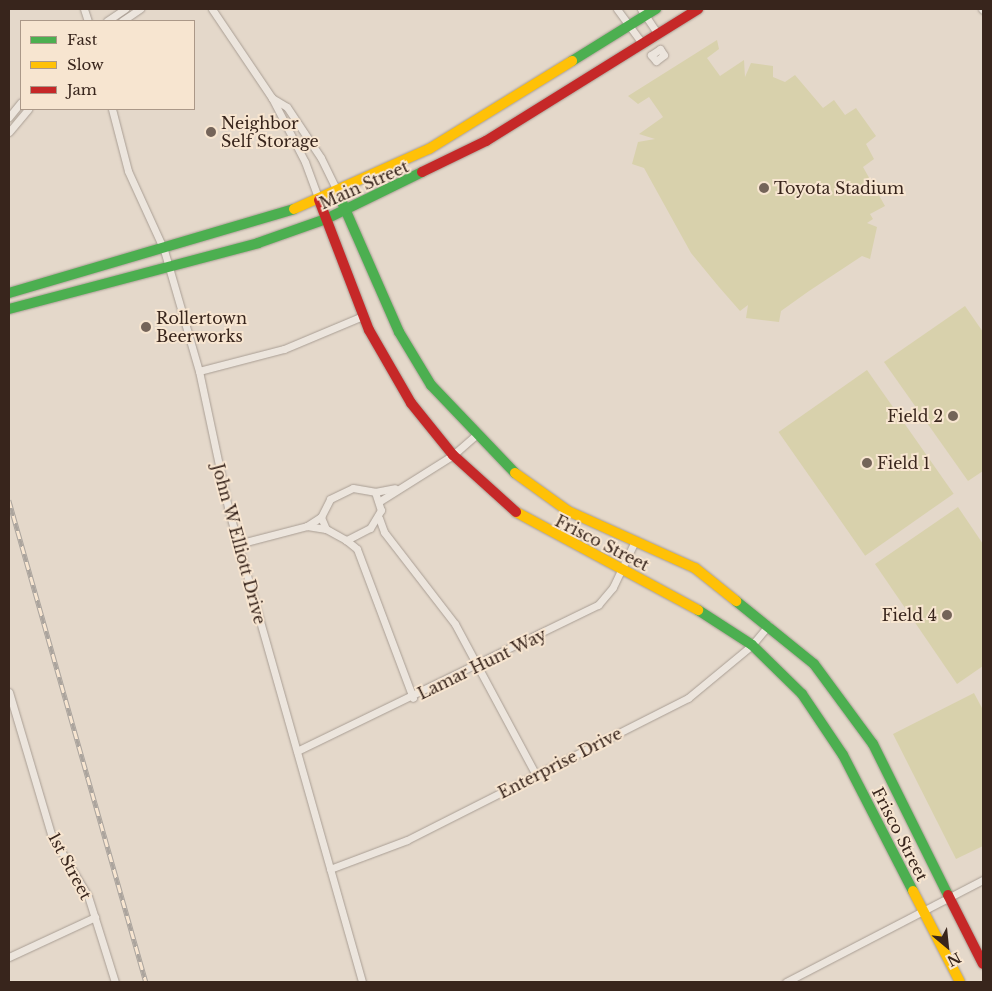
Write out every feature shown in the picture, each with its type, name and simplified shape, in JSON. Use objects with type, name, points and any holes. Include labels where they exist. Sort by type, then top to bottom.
[{"type":"street","points":[[109,20],[125,9]]},
{"type":"street","points":[[124,20],[140,9]]},
{"type":"street","name":"Frisco Street","points":[[212,9],[272,98],[305,162],[363,316],[411,402],[453,455],[510,509],[621,570],[683,601],[752,645],[802,694],[843,754],[960,982]]},
{"type":"street","points":[[617,9],[629,26],[654,50],[651,55],[662,62]]},
{"type":"street","name":"Main Street","points":[[9,293],[164,250],[338,193],[429,149],[629,26],[643,12],[656,9]]},
{"type":"street","name":"Main Street","points":[[9,309],[258,243],[326,219],[486,141],[698,9]]},
{"type":"street","points":[[643,12],[658,34]]},
{"type":"street","name":"Frisco Street","points":[[272,98],[287,107],[322,158],[399,332],[432,385],[475,436],[516,474],[568,512],[696,568],[769,625],[814,664],[874,744],[983,964]]},
{"type":"street","points":[[9,117],[20,103]]},
{"type":"street","points":[[9,132],[27,110]]},
{"type":"street","name":"John W Elliott Drive","points":[[112,110],[128,171],[164,250],[169,266],[199,371],[238,544],[362,982]]},
{"type":"street","points":[[199,371],[284,349],[363,316]]},
{"type":"street","points":[[380,501],[398,487],[453,455],[475,436]]},
{"type":"street","points":[[326,529],[321,517],[324,506],[340,491],[364,488],[375,492],[398,487]]},
{"type":"street","points":[[375,492],[380,501],[380,518],[384,532],[455,624],[536,775]]},
{"type":"street","points":[[238,544],[307,526],[321,517]]},
{"type":"street","points":[[346,540],[362,535],[380,518]]},
{"type":"street","points":[[307,526],[326,529],[346,540],[357,549],[413,698]]},
{"type":"street","points":[[370,528],[384,532]]},
{"type":"street","points":[[357,549],[362,535]]},
{"type":"street","name":"Lamar Hunt Way","points":[[297,751],[413,698],[598,605],[621,570],[634,541]]},
{"type":"street","name":"Enterprise Drive","points":[[330,869],[407,840],[688,698],[752,645],[769,625]]},
{"type":"street","name":"1st Street","points":[[9,692],[51,834],[74,869],[95,916],[115,982]]},
{"type":"street","points":[[786,982],[983,880]]},
{"type":"street","points":[[9,957],[95,916]]},
{"type":"shaded area","name":"Toyota Stadium","points":[[717,40],[719,49],[707,58],[720,76],[744,60],[745,77],[751,63],[773,66],[773,77],[785,82],[795,75],[823,108],[834,100],[845,115],[856,108],[876,136],[866,144],[874,159],[863,167],[885,206],[870,214],[873,219],[867,223],[877,227],[870,259],[862,256],[809,291],[781,311],[779,322],[746,318],[748,305],[740,311],[691,253],[644,168],[632,164],[638,142],[655,139],[639,134],[663,117],[649,97],[638,104],[628,96]]},
{"type":"shaded area","name":"Field 2","points":[[965,306],[983,332],[983,471],[968,481],[884,362]]},
{"type":"shaded area","name":"Field 1","points":[[867,370],[954,494],[865,556],[779,432]]},
{"type":"shaded area","name":"Field 4","points":[[958,507],[983,544],[983,666],[957,684],[875,564]]},
{"type":"shaded area","points":[[974,693],[983,710],[983,846],[956,859],[893,734]]},
{"type":"railway","points":[[9,500],[146,982]]},
{"type":"traffic: fast","points":[[572,61],[656,9]]},
{"type":"traffic: fast","points":[[9,309],[258,243],[326,219],[422,172]]},
{"type":"traffic: fast","points":[[338,193],[399,332],[431,385],[515,473]]},
{"type":"traffic: fast","points":[[9,293],[294,209]]},
{"type":"traffic: fast","points":[[736,601],[814,664],[873,744],[948,895]]},
{"type":"traffic: fast","points":[[698,610],[752,645],[802,694],[843,755],[913,891]]},
{"type":"traffic: slow","points":[[294,209],[429,149],[572,61]]},
{"type":"traffic: slow","points":[[515,473],[568,511],[695,568],[736,601]]},
{"type":"traffic: slow","points":[[516,512],[698,610]]},
{"type":"traffic: slow","points":[[913,891],[960,982]]},
{"type":"traffic: jam","points":[[422,172],[486,141],[698,9]]},
{"type":"traffic: jam","points":[[319,200],[369,330],[411,403],[453,455],[516,512]]},
{"type":"traffic: jam","points":[[948,895],[983,964]]},
{"type":"place","name":"Neighbor Self Storage","points":[[211,132]]},
{"type":"place","name":"Toyota Stadium","points":[[764,188]]},
{"type":"place","name":"Rollertown Beerworks","points":[[146,327]]},
{"type":"place","name":"Field 2","points":[[953,416]]},
{"type":"place","name":"Field 1","points":[[867,463]]},
{"type":"place","name":"Field 4","points":[[947,615]]}]
